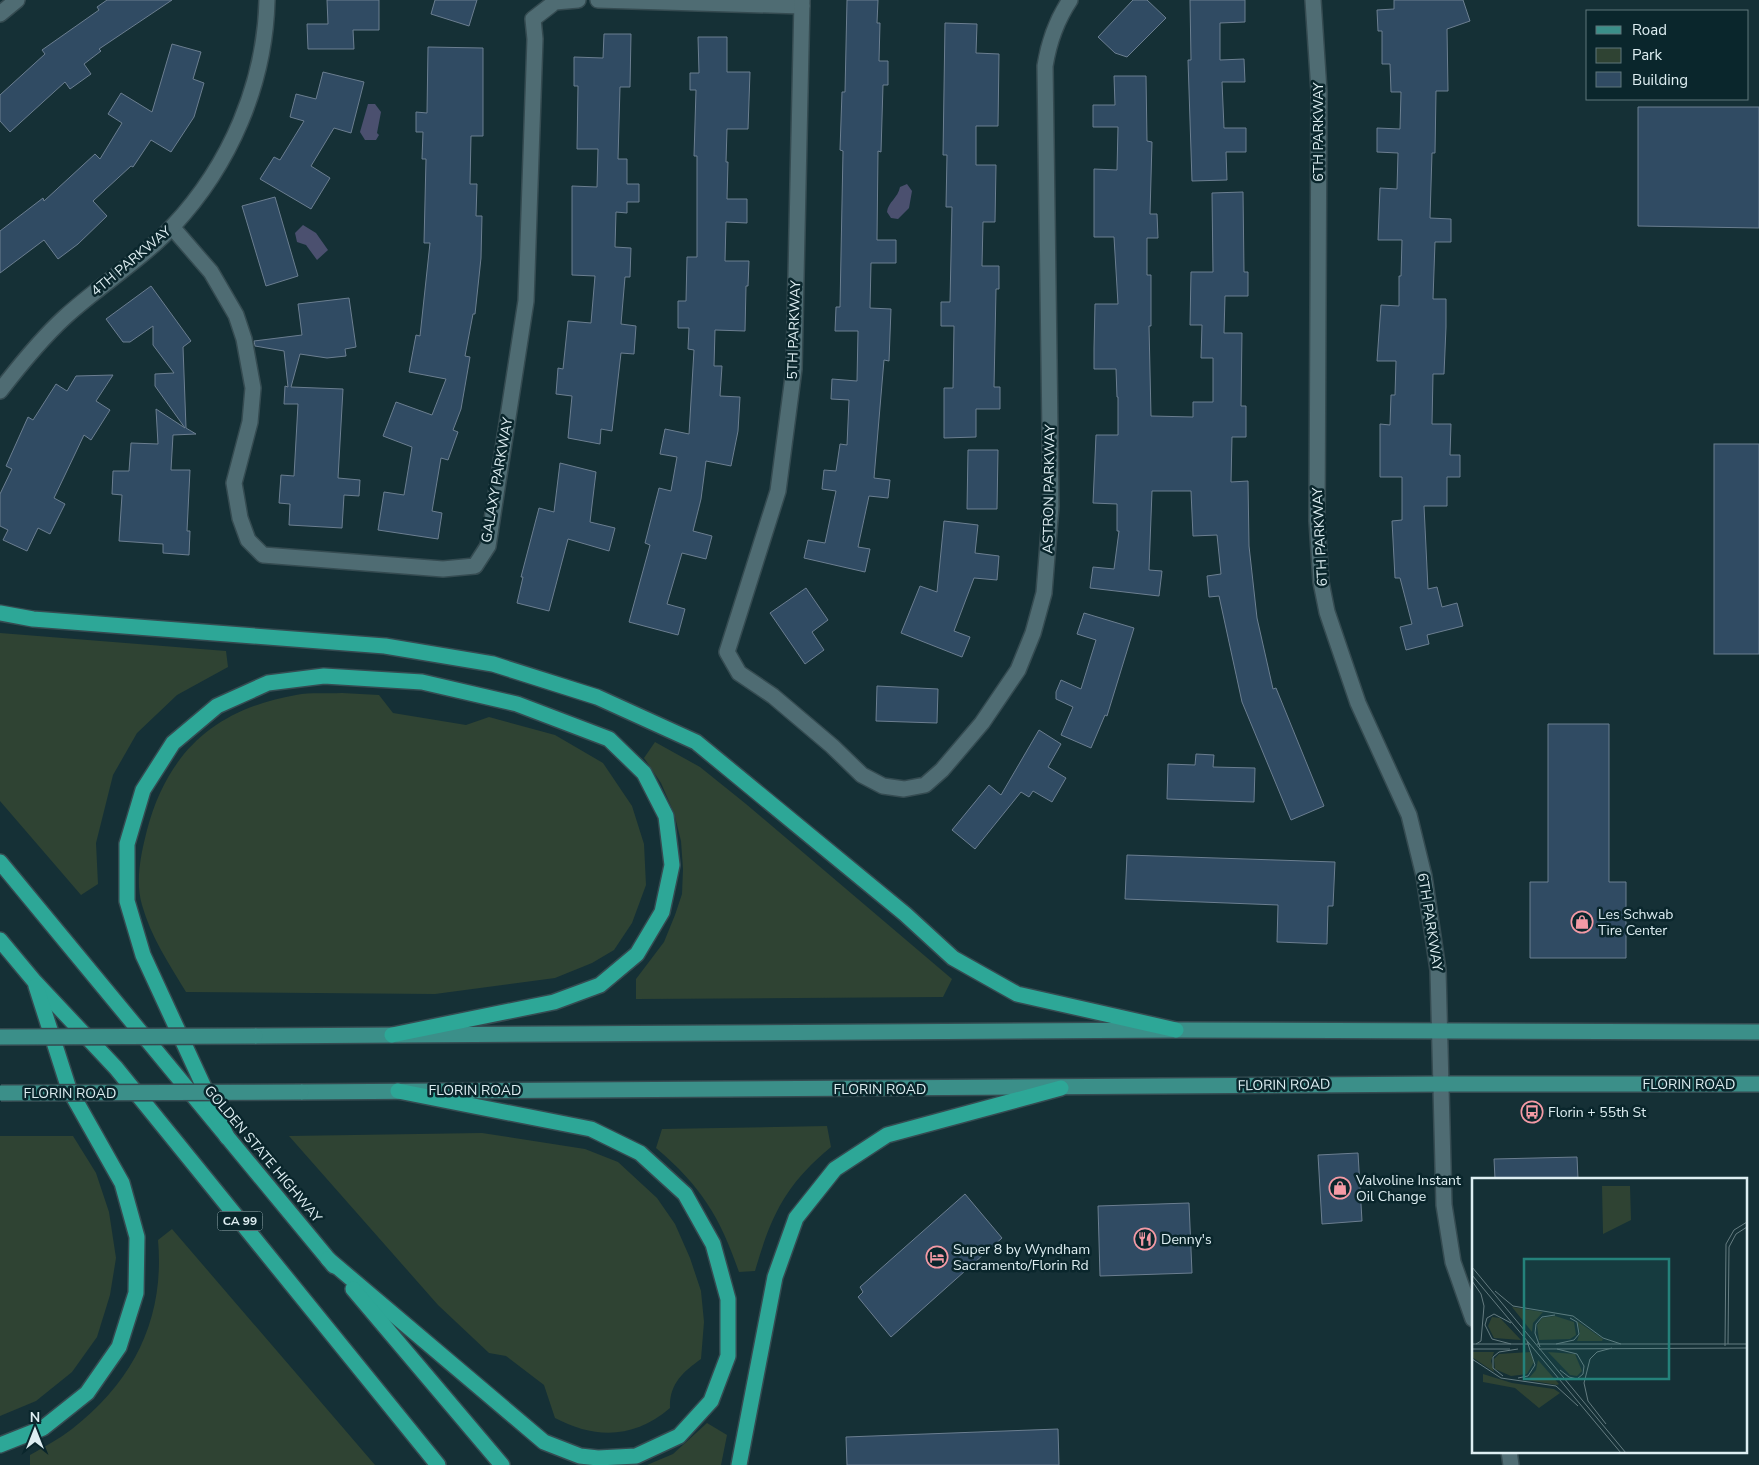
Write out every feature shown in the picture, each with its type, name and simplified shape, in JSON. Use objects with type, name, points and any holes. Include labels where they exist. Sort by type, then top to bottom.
[{"type":"highway","points":[[0,613],[32,619],[386,646],[493,664],[597,697],[696,742],[905,914],[953,958],[1017,994],[1176,1030]]},
{"type":"highway","points":[[227,1137],[143,955],[127,900],[127,844],[143,790],[174,743],[217,706],[268,683],[324,676],[422,682],[517,704],[609,739],[644,773],[666,816],[672,865],[662,912],[637,954],[600,985],[554,1002],[392,1035]]},
{"type":"highway","name":"GOLDEN STATE HIGHWAY","points":[[0,862],[328,1259],[502,1465]]},
{"type":"highway","name":"CA 99","points":[[0,940],[35,982],[116,1068],[438,1465]]},
{"type":"highway","points":[[0,1445],[43,1428],[87,1393],[119,1347],[136,1293],[137,1237],[122,1183],[70,1089],[35,982]]},
{"type":"highway","points":[[739,1465],[775,1277],[796,1218],[835,1169],[887,1135],[1061,1088]]},
{"type":"highway","points":[[328,1259],[544,1442],[580,1456],[598,1458],[636,1456],[679,1436],[711,1401],[728,1356],[728,1299],[714,1244],[685,1194],[640,1153],[590,1129],[398,1091]]},
{"type":"main road","points":[[0,1037],[1176,1030],[1759,1032]]},
{"type":"main road","name":"FLORIN ROAD","points":[[0,1093],[1061,1088],[1441,1084],[1759,1084]]},
{"type":"street","points":[[0,14],[17,0]]},
{"type":"street","name":"4TH PARKWAY","points":[[0,391],[24,360],[65,317],[172,227],[209,182],[236,132],[258,75],[264,47],[268,0]]},
{"type":"street","name":"GALAXY PARKWAY","points":[[172,227],[211,272],[236,315],[246,347],[253,388],[250,422],[234,483],[240,518],[248,540],[263,555],[443,569],[475,566],[488,546],[526,300],[535,39],[533,18],[555,2],[578,0]]},
{"type":"street","points":[[598,0],[802,3]]},
{"type":"street","name":"ASTRON PARKWAY","points":[[727,652],[739,673],[780,702],[832,746],[862,775],[883,786],[904,789],[926,784],[942,770],[982,723],[1018,670],[1033,633],[1044,593],[1048,560],[1051,506],[1045,66],[1049,42],[1058,18],[1070,0]]},
{"type":"street","name":"6TH PARKWAY","points":[[1313,0],[1319,91],[1318,521],[1321,582],[1326,612],[1347,674],[1409,815],[1424,876],[1435,939],[1441,1031],[1443,1186],[1447,1234],[1453,1262],[1472,1316]]},
{"type":"street","name":"5TH PARKWAY","points":[[727,652],[778,491],[794,369],[802,3]]},
{"type":"street","points":[[1509,1452],[1511,1465]]},
{"type":"green space","points":[[0,633],[226,651],[228,667],[177,695],[137,733],[113,775],[96,843],[98,884],[81,895],[0,801]]},
{"type":"green space","points":[[342,693],[379,695],[393,713],[466,725],[489,717],[555,735],[603,763],[632,806],[644,844],[646,885],[632,923],[614,950],[592,963],[555,978],[435,994],[186,992],[150,928],[142,905],[139,887],[141,858],[147,830],[156,802],[168,778],[182,756],[199,738],[219,723],[242,711],[267,702],[296,695]]},
{"type":"green space","points":[[655,742],[700,767],[952,979],[943,997],[636,999],[636,979],[664,942],[682,894],[681,841],[674,813],[661,783],[644,758]]},
{"type":"green space","points":[[827,1126],[831,1147],[815,1161],[791,1188],[767,1234],[755,1271],[739,1272],[732,1252],[716,1219],[697,1189],[656,1148],[662,1129]]},
{"type":"green space","points":[[482,1133],[585,1149],[618,1162],[657,1198],[675,1224],[690,1258],[701,1291],[704,1322],[701,1359],[678,1379],[672,1392],[670,1408],[656,1418],[642,1426],[628,1430],[599,1432],[585,1430],[555,1418],[544,1385],[506,1356],[489,1353],[438,1305],[289,1136]]},
{"type":"green space","points":[[0,1136],[73,1136],[96,1173],[109,1212],[116,1258],[110,1295],[97,1337],[72,1372],[36,1401],[0,1416]]},
{"type":"green space","points":[[172,1229],[375,1465],[30,1465],[30,1455],[67,1433],[94,1410],[113,1390],[128,1369],[141,1346],[156,1296],[159,1269],[158,1240]]},
{"type":"green space","points":[[707,1423],[727,1435],[721,1465],[647,1465],[673,1454]]},
{"type":"water","points":[[368,104],[375,104],[381,112],[377,133],[379,135],[376,140],[365,140],[360,132]]},
{"type":"water","points":[[907,184],[912,191],[909,208],[898,219],[891,218],[887,212],[889,205],[900,187]]},
{"type":"water","points":[[303,225],[316,233],[328,250],[317,260],[306,245],[297,242],[295,233]]},
{"type":"building","points":[[107,0],[172,0],[99,49],[101,51],[84,64],[91,74],[70,89],[65,82],[10,132],[0,121],[0,95],[45,54],[42,50],[99,10],[97,7]]},
{"type":"building","points":[[327,0],[379,0],[379,30],[353,30],[354,49],[308,49],[307,24],[328,24]]},
{"type":"building","points":[[435,0],[477,0],[469,26],[431,14]]},
{"type":"building","points":[[847,0],[878,0],[877,23],[880,23],[879,61],[888,61],[888,85],[883,85],[881,152],[878,151],[877,240],[896,240],[896,263],[871,263],[870,308],[891,309],[889,361],[884,360],[874,478],[890,480],[888,498],[869,496],[858,547],[870,549],[865,572],[804,558],[808,540],[825,543],[836,491],[822,489],[824,470],[836,471],[840,444],[847,445],[849,400],[831,399],[832,379],[857,381],[858,331],[835,331],[836,307],[840,307],[843,151],[840,150],[842,92],[845,92]]},
{"type":"building","points":[[1133,0],[1147,0],[1166,18],[1127,57],[1115,53],[1098,37]]},
{"type":"building","points":[[1190,0],[1245,0],[1245,22],[1220,23],[1220,60],[1244,59],[1245,82],[1222,82],[1224,128],[1246,128],[1246,152],[1226,152],[1227,180],[1192,181],[1188,60],[1191,60]]},
{"type":"building","points":[[1394,0],[1463,0],[1470,21],[1447,29],[1448,91],[1436,91],[1435,153],[1432,153],[1430,218],[1451,219],[1451,242],[1435,242],[1433,299],[1446,299],[1446,327],[1444,374],[1433,374],[1432,424],[1451,424],[1450,455],[1460,455],[1460,477],[1447,477],[1447,506],[1424,506],[1428,589],[1437,587],[1442,607],[1457,603],[1463,626],[1427,635],[1429,644],[1406,650],[1400,627],[1412,624],[1400,578],[1395,578],[1392,521],[1402,520],[1402,477],[1380,477],[1380,424],[1390,425],[1391,395],[1395,395],[1396,361],[1377,361],[1381,305],[1399,306],[1399,276],[1401,276],[1402,240],[1378,240],[1380,188],[1397,189],[1398,153],[1377,152],[1377,128],[1400,129],[1401,92],[1391,92],[1390,64],[1382,64],[1382,31],[1378,31],[1377,10],[1394,9]]},
{"type":"building","points":[[945,23],[977,24],[976,53],[999,54],[998,126],[976,126],[976,165],[996,165],[995,222],[983,222],[982,266],[999,266],[999,289],[996,289],[994,387],[1000,387],[1000,409],[976,409],[976,437],[944,438],[944,388],[953,388],[954,326],[941,326],[941,302],[950,302],[952,207],[946,207],[947,155],[943,155]]},
{"type":"building","points":[[604,34],[631,34],[630,87],[620,87],[618,159],[627,159],[627,184],[639,184],[639,202],[627,202],[627,213],[616,212],[615,247],[631,248],[630,277],[625,277],[621,324],[636,326],[634,354],[621,353],[612,431],[601,429],[600,444],[568,438],[572,396],[556,394],[558,368],[563,369],[568,321],[591,323],[595,276],[572,275],[572,186],[597,187],[598,149],[577,149],[578,86],[574,86],[574,57],[603,58]]},
{"type":"building","points":[[698,37],[727,37],[727,72],[750,72],[748,129],[727,129],[726,162],[728,162],[727,199],[747,199],[747,223],[726,222],[725,261],[749,261],[748,286],[746,286],[745,331],[715,330],[714,366],[722,366],[720,396],[740,397],[738,431],[731,466],[706,461],[701,499],[693,531],[712,536],[706,559],[682,553],[667,604],[685,609],[678,635],[629,622],[650,545],[645,543],[659,488],[671,491],[677,457],[660,454],[665,429],[689,434],[694,350],[688,349],[689,328],[678,328],[678,301],[686,301],[687,257],[697,257],[697,156],[694,156],[696,90],[690,90],[690,73],[699,73]]},
{"type":"building","points":[[172,44],[201,52],[193,79],[204,83],[194,117],[171,152],[151,140],[133,167],[131,166],[93,201],[107,216],[78,244],[58,259],[44,240],[0,273],[0,231],[43,198],[44,201],[95,154],[100,159],[122,123],[108,114],[121,93],[152,112]]},
{"type":"building","points":[[428,47],[483,48],[483,136],[471,136],[470,184],[477,184],[476,216],[482,216],[481,258],[475,314],[473,314],[465,356],[470,357],[461,409],[453,430],[458,432],[448,460],[441,458],[432,511],[442,513],[438,539],[378,530],[384,492],[404,495],[412,447],[383,436],[396,402],[432,415],[446,379],[409,372],[416,335],[420,336],[430,243],[424,243],[426,159],[422,159],[423,132],[416,132],[416,112],[427,113]]},
{"type":"building","points":[[323,72],[364,82],[351,133],[334,128],[311,166],[330,178],[311,209],[260,179],[274,157],[280,160],[304,121],[290,117],[296,94],[316,99]]},
{"type":"building","points":[[1114,76],[1146,76],[1147,141],[1152,142],[1150,214],[1157,214],[1158,238],[1147,238],[1147,275],[1151,275],[1151,326],[1149,326],[1151,416],[1193,417],[1193,402],[1213,402],[1213,358],[1201,358],[1202,325],[1190,325],[1191,272],[1213,272],[1212,193],[1243,192],[1244,272],[1248,272],[1248,296],[1225,296],[1224,333],[1242,333],[1241,406],[1246,406],[1246,437],[1232,437],[1231,482],[1248,481],[1249,546],[1257,618],[1273,689],[1276,688],[1324,806],[1291,820],[1242,702],[1219,596],[1209,597],[1207,576],[1221,574],[1217,535],[1193,536],[1191,491],[1152,491],[1149,570],[1162,571],[1159,596],[1090,588],[1093,567],[1114,569],[1119,531],[1117,531],[1117,504],[1093,503],[1096,435],[1118,435],[1116,369],[1094,369],[1095,304],[1118,304],[1114,237],[1094,237],[1094,169],[1117,170],[1118,127],[1093,127],[1093,105],[1115,105]]},
{"type":"building","points":[[1638,107],[1759,107],[1759,228],[1638,226]]},
{"type":"building","points":[[275,197],[298,276],[266,286],[242,206]]},
{"type":"building","points":[[151,286],[191,341],[183,347],[186,428],[196,434],[173,435],[171,470],[190,470],[187,531],[190,531],[189,555],[163,553],[163,544],[119,541],[122,495],[112,494],[113,471],[129,471],[131,443],[158,444],[156,409],[185,428],[155,386],[155,374],[174,373],[153,345],[153,326],[130,342],[123,342],[106,319]]},
{"type":"building","points":[[349,298],[356,347],[345,349],[346,356],[327,358],[300,354],[291,387],[343,389],[338,478],[360,480],[359,496],[344,495],[342,528],[289,525],[290,504],[279,503],[281,475],[294,476],[298,404],[284,404],[285,386],[288,387],[284,351],[255,346],[254,341],[302,335],[298,304]]},
{"type":"building","points":[[113,375],[96,401],[110,410],[91,440],[84,435],[54,498],[65,504],[50,534],[38,528],[27,551],[3,540],[8,530],[0,526],[0,494],[12,469],[6,466],[28,417],[33,420],[56,384],[67,391],[76,376]]},
{"type":"building","points":[[1714,444],[1759,444],[1759,654],[1714,654]]},
{"type":"building","points":[[968,450],[998,450],[997,509],[967,509]]},
{"type":"building","points":[[560,463],[596,472],[590,522],[615,528],[609,551],[568,539],[549,611],[517,603],[523,577],[521,577],[539,508],[554,512]]},
{"type":"building","points":[[944,521],[978,525],[975,553],[999,556],[997,580],[974,578],[954,631],[970,637],[962,657],[901,633],[920,586],[937,592]]},
{"type":"building","points":[[806,588],[828,620],[812,632],[824,650],[805,664],[770,613]]},
{"type":"building","points":[[1084,613],[1134,628],[1107,716],[1105,715],[1091,748],[1061,735],[1073,707],[1056,699],[1056,692],[1061,680],[1081,689],[1096,640],[1077,634]]},
{"type":"building","points":[[877,686],[938,689],[937,723],[876,721]]},
{"type":"building","points":[[1548,724],[1609,724],[1609,882],[1626,882],[1626,958],[1530,958],[1530,882],[1548,882]]},
{"type":"building","points":[[1039,730],[1061,744],[1048,767],[1066,778],[1052,802],[1033,791],[1029,797],[1021,792],[975,849],[952,830],[989,785],[1001,795]]},
{"type":"building","points":[[1196,754],[1214,755],[1213,767],[1255,768],[1254,802],[1167,799],[1168,764],[1195,765]]},
{"type":"building","points":[[1127,855],[1335,862],[1333,906],[1328,906],[1327,944],[1277,942],[1278,905],[1125,899]]},
{"type":"building","name":"Valvoline Instant Oil Change","points":[[1358,1153],[1362,1221],[1322,1224],[1318,1155]]},
{"type":"building","points":[[1577,1157],[1578,1178],[1495,1178],[1494,1159]]},
{"type":"building","name":"Super 8 by Wyndham Sacramento/Florin Rd","points":[[965,1194],[1002,1238],[891,1337],[858,1297],[863,1292],[860,1287]]},
{"type":"building","name":"Denny's","points":[[1189,1203],[1192,1273],[1100,1276],[1098,1206]]},
{"type":"building","points":[[1058,1429],[1059,1465],[847,1465],[846,1437]]},
{"type":"place","name":"Les Schwab Tire Center","points":[[1582,922]]},
{"type":"place","name":"Florin + 55th St","points":[[1532,1112]]},
{"type":"place","name":"Valvoline Instant Oil Change","points":[[1340,1188]]},
{"type":"place","name":"Denny's","points":[[1145,1239]]},
{"type":"place","name":"Super 8 by Wyndham Sacramento/Florin Rd","points":[[937,1257]]}]
